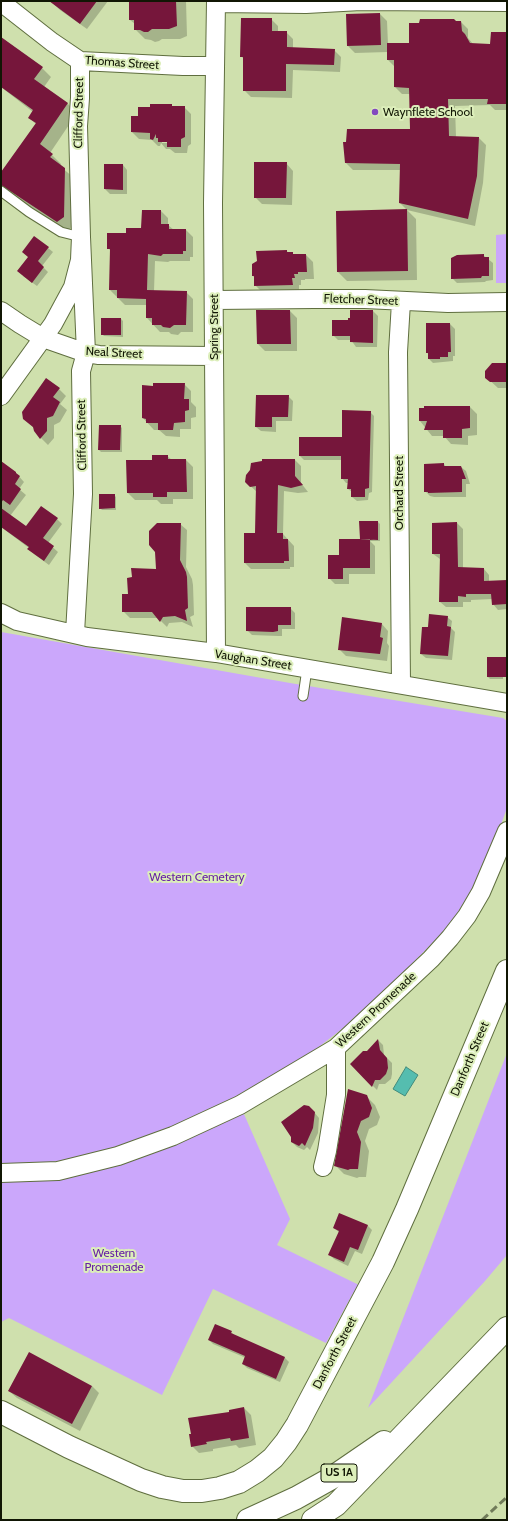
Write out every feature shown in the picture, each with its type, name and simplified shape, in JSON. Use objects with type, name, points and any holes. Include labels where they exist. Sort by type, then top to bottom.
[{"type":"street","points":[[216,2],[306,4],[361,1],[507,2]]},
{"type":"street","name":"Thomas Street","points":[[1,2],[52,42],[80,61],[215,66]]},
{"type":"street","name":"Spring Street","points":[[216,2],[213,203],[216,653]]},
{"type":"street","name":"Clifford Street","points":[[75,633],[82,494],[81,371],[86,353],[78,126],[80,61]]},
{"type":"street","name":"Clifford Street","points":[[1,396],[53,324],[73,287],[80,260],[81,237]]},
{"type":"street","name":"Fletcher Street","points":[[214,300],[365,299],[401,302],[448,303],[507,302]]},
{"type":"street","name":"Orchard Street","points":[[400,684],[398,352],[401,302]]},
{"type":"street","name":"Neal Street","points":[[1,311],[43,338],[86,353],[99,355],[214,356]]},
{"type":"street","name":"Vaughan Street","points":[[1,613],[17,621],[75,633],[87,637],[216,653],[507,703]]},
{"type":"street","name":"Western Promenade","points":[[1,1173],[58,1171],[118,1156],[173,1136],[240,1105],[336,1048],[431,959],[450,938],[467,916],[481,892],[507,831]]},
{"type":"street","name":"Danforth Street","points":[[1,1412],[44,1435],[141,1480],[176,1490],[202,1491],[220,1488],[239,1482],[257,1471],[273,1458],[297,1425],[383,1262],[407,1209],[507,971]]},
{"type":"street","points":[[323,1167],[327,1152],[336,1095],[336,1048]]},
{"type":"street","name":"US 1A","points":[[313,1520],[330,1512],[507,1328]]},
{"type":"street","name":"US 1A","points":[[248,1520],[296,1498],[330,1479],[424,1415]]},
{"type":"lane","points":[[1,191],[29,212],[61,232],[81,237]]},
{"type":"lane","points":[[303,696],[308,669]]},
{"type":"green space","points":[[507,234],[507,283],[496,283],[496,235]]},
{"type":"green space","name":"Western Cemetery","points":[[1,632],[290,683],[503,718],[507,721],[507,808],[474,887],[449,926],[400,976],[351,1022],[298,1063],[233,1098],[136,1143],[85,1157],[24,1166],[1,1165]]},
{"type":"green space","points":[[507,1053],[507,1255],[368,1408]]},
{"type":"green space","name":"Western Promenade","points":[[240,1105],[290,1219],[277,1245],[359,1285],[326,1343],[213,1289],[162,1395],[9,1318],[1,1322],[1,1173],[58,1171]]},
{"type":"water","points":[[406,1067],[418,1075],[405,1096],[393,1089]]},
{"type":"building","points":[[49,1],[97,1],[80,24]]},
{"type":"building","points":[[129,1],[176,1],[177,26],[169,29],[152,29],[148,32],[134,30],[134,20],[129,20]]},
{"type":"building","points":[[380,13],[381,45],[347,46],[346,14]]},
{"type":"building","points":[[241,18],[272,18],[272,31],[287,31],[287,47],[335,49],[334,65],[286,64],[286,91],[243,91],[243,57],[240,57]]},
{"type":"building","points":[[420,19],[454,19],[456,21],[461,21],[462,31],[470,43],[490,44],[491,32],[507,32],[507,104],[487,104],[488,99],[448,99],[449,136],[479,137],[477,176],[468,219],[399,203],[400,164],[345,163],[343,142],[346,142],[347,129],[410,129],[409,88],[394,87],[394,60],[387,60],[387,43],[409,43],[409,23],[419,23]]},
{"type":"building","points":[[1,37],[43,67],[34,79],[68,103],[40,144],[53,154],[50,157],[65,168],[64,217],[57,222],[1,185],[1,172],[36,123],[28,118],[33,110],[1,87]]},
{"type":"building","points":[[150,104],[172,104],[172,106],[185,106],[185,137],[181,139],[181,147],[167,147],[167,142],[158,142],[156,134],[153,140],[150,139],[150,133],[131,132],[131,116],[138,116],[138,107],[150,107]]},
{"type":"building","points":[[254,162],[287,162],[286,198],[254,198]]},
{"type":"building","points":[[104,164],[123,164],[123,190],[104,189]]},
{"type":"building","points":[[407,209],[408,271],[337,272],[336,211]]},
{"type":"building","points":[[142,210],[161,210],[161,224],[169,224],[169,229],[186,229],[186,251],[183,251],[183,254],[163,254],[161,256],[148,254],[147,290],[187,291],[186,325],[174,325],[170,328],[163,327],[161,325],[152,325],[152,318],[146,318],[146,299],[117,298],[117,290],[109,290],[110,249],[107,249],[107,233],[126,233],[126,228],[141,228]]},
{"type":"building","points":[[34,236],[49,247],[38,261],[44,267],[32,283],[17,271],[28,257],[22,252]]},
{"type":"building","points":[[287,250],[287,252],[293,252],[293,254],[306,254],[307,272],[298,272],[298,274],[294,274],[295,278],[292,278],[293,285],[254,286],[252,264],[257,261],[256,251]]},
{"type":"building","points":[[484,254],[484,257],[489,257],[489,276],[482,276],[481,278],[451,279],[451,258],[457,255]]},
{"type":"building","points":[[256,310],[290,310],[291,344],[257,344]]},
{"type":"building","points":[[350,310],[373,310],[373,343],[350,342],[350,336],[332,336],[332,320],[348,320],[348,318],[350,318]]},
{"type":"building","points":[[101,318],[121,318],[121,335],[101,335]]},
{"type":"building","points":[[426,323],[450,323],[451,352],[448,352],[448,357],[428,359],[428,353],[426,353]]},
{"type":"building","points":[[492,363],[507,363],[507,382],[490,382],[485,378],[485,371]]},
{"type":"building","points":[[46,378],[60,388],[53,397],[60,402],[53,416],[47,418],[47,431],[40,439],[33,427],[23,419],[22,412]]},
{"type":"building","points":[[153,383],[185,383],[184,399],[189,399],[189,410],[185,411],[185,422],[174,423],[173,430],[158,430],[158,423],[146,423],[146,419],[142,418],[142,385],[153,386]]},
{"type":"building","points":[[256,395],[289,395],[288,417],[272,417],[272,427],[255,427]]},
{"type":"building","points":[[424,406],[470,406],[470,428],[462,429],[462,438],[443,438],[443,430],[424,430],[427,421],[419,421],[419,408],[424,408]]},
{"type":"building","points":[[342,410],[371,411],[369,488],[365,489],[365,497],[351,497],[351,489],[347,489],[348,479],[341,479],[341,456],[299,456],[299,437],[342,437]]},
{"type":"building","points":[[99,425],[121,425],[120,450],[98,450]]},
{"type":"building","points":[[152,455],[168,455],[168,459],[186,459],[187,492],[167,492],[167,497],[153,497],[153,493],[127,493],[126,460],[152,460]]},
{"type":"building","points":[[262,459],[295,459],[295,476],[303,485],[291,488],[278,485],[277,533],[283,533],[283,539],[288,539],[289,561],[284,561],[284,563],[244,563],[244,533],[255,533],[256,486],[250,487],[245,482],[246,475],[250,470],[251,463],[262,461]]},
{"type":"building","points":[[1,461],[20,476],[15,484],[21,489],[10,505],[3,500],[1,503]]},
{"type":"building","points":[[444,463],[444,466],[461,466],[466,479],[462,479],[462,492],[424,492],[424,464]]},
{"type":"building","points":[[99,494],[115,494],[115,508],[99,509]]},
{"type":"building","points":[[41,506],[58,518],[43,538],[54,546],[44,561],[27,549],[29,547],[1,527],[1,508],[26,526]]},
{"type":"building","points":[[359,521],[378,521],[378,540],[360,539]]},
{"type":"building","points":[[457,522],[458,567],[484,568],[484,581],[507,580],[507,604],[492,605],[491,594],[466,594],[466,597],[458,596],[458,602],[439,602],[440,554],[432,554],[432,523]]},
{"type":"building","points":[[157,523],[181,523],[180,560],[187,577],[188,608],[185,610],[187,621],[175,616],[163,617],[160,622],[152,612],[122,612],[122,594],[128,594],[127,578],[132,577],[131,568],[156,569],[155,552],[149,545],[149,531]]},
{"type":"building","points":[[339,539],[370,539],[370,568],[343,568],[343,579],[328,579],[328,555],[339,555]]},
{"type":"building","points":[[246,607],[291,607],[291,625],[278,625],[278,631],[273,632],[246,631]]},
{"type":"building","points":[[429,614],[448,616],[447,626],[451,627],[448,656],[420,654],[422,627],[428,627]]},
{"type":"building","points":[[342,617],[382,623],[380,637],[383,638],[380,654],[338,650]]},
{"type":"building","points":[[487,657],[507,657],[507,677],[487,677]]},
{"type":"building","points":[[378,1039],[380,1050],[387,1058],[388,1068],[386,1074],[380,1080],[375,1080],[372,1087],[350,1064],[363,1051],[367,1051]]},
{"type":"building","points":[[348,1089],[367,1095],[372,1108],[369,1117],[361,1121],[357,1132],[361,1142],[358,1169],[348,1170],[334,1166]]},
{"type":"building","points":[[304,1105],[309,1106],[315,1112],[313,1128],[305,1146],[302,1143],[299,1146],[291,1142],[291,1137],[281,1122]]},
{"type":"building","points":[[339,1213],[368,1225],[358,1250],[350,1247],[344,1262],[328,1255],[339,1231],[333,1228]]},
{"type":"building","points":[[215,1324],[232,1331],[231,1333],[285,1357],[276,1379],[242,1364],[245,1356],[208,1340]]},
{"type":"building","points":[[29,1352],[92,1386],[72,1424],[8,1391]]},
{"type":"building","points":[[244,1407],[249,1438],[231,1441],[230,1438],[206,1442],[207,1444],[191,1447],[189,1434],[191,1434],[188,1418],[229,1412],[229,1410]]},
{"type":"railway","points":[[482,1520],[507,1497]]},
{"type":"place","name":"Waynflete School","points":[[375,112]]}]
